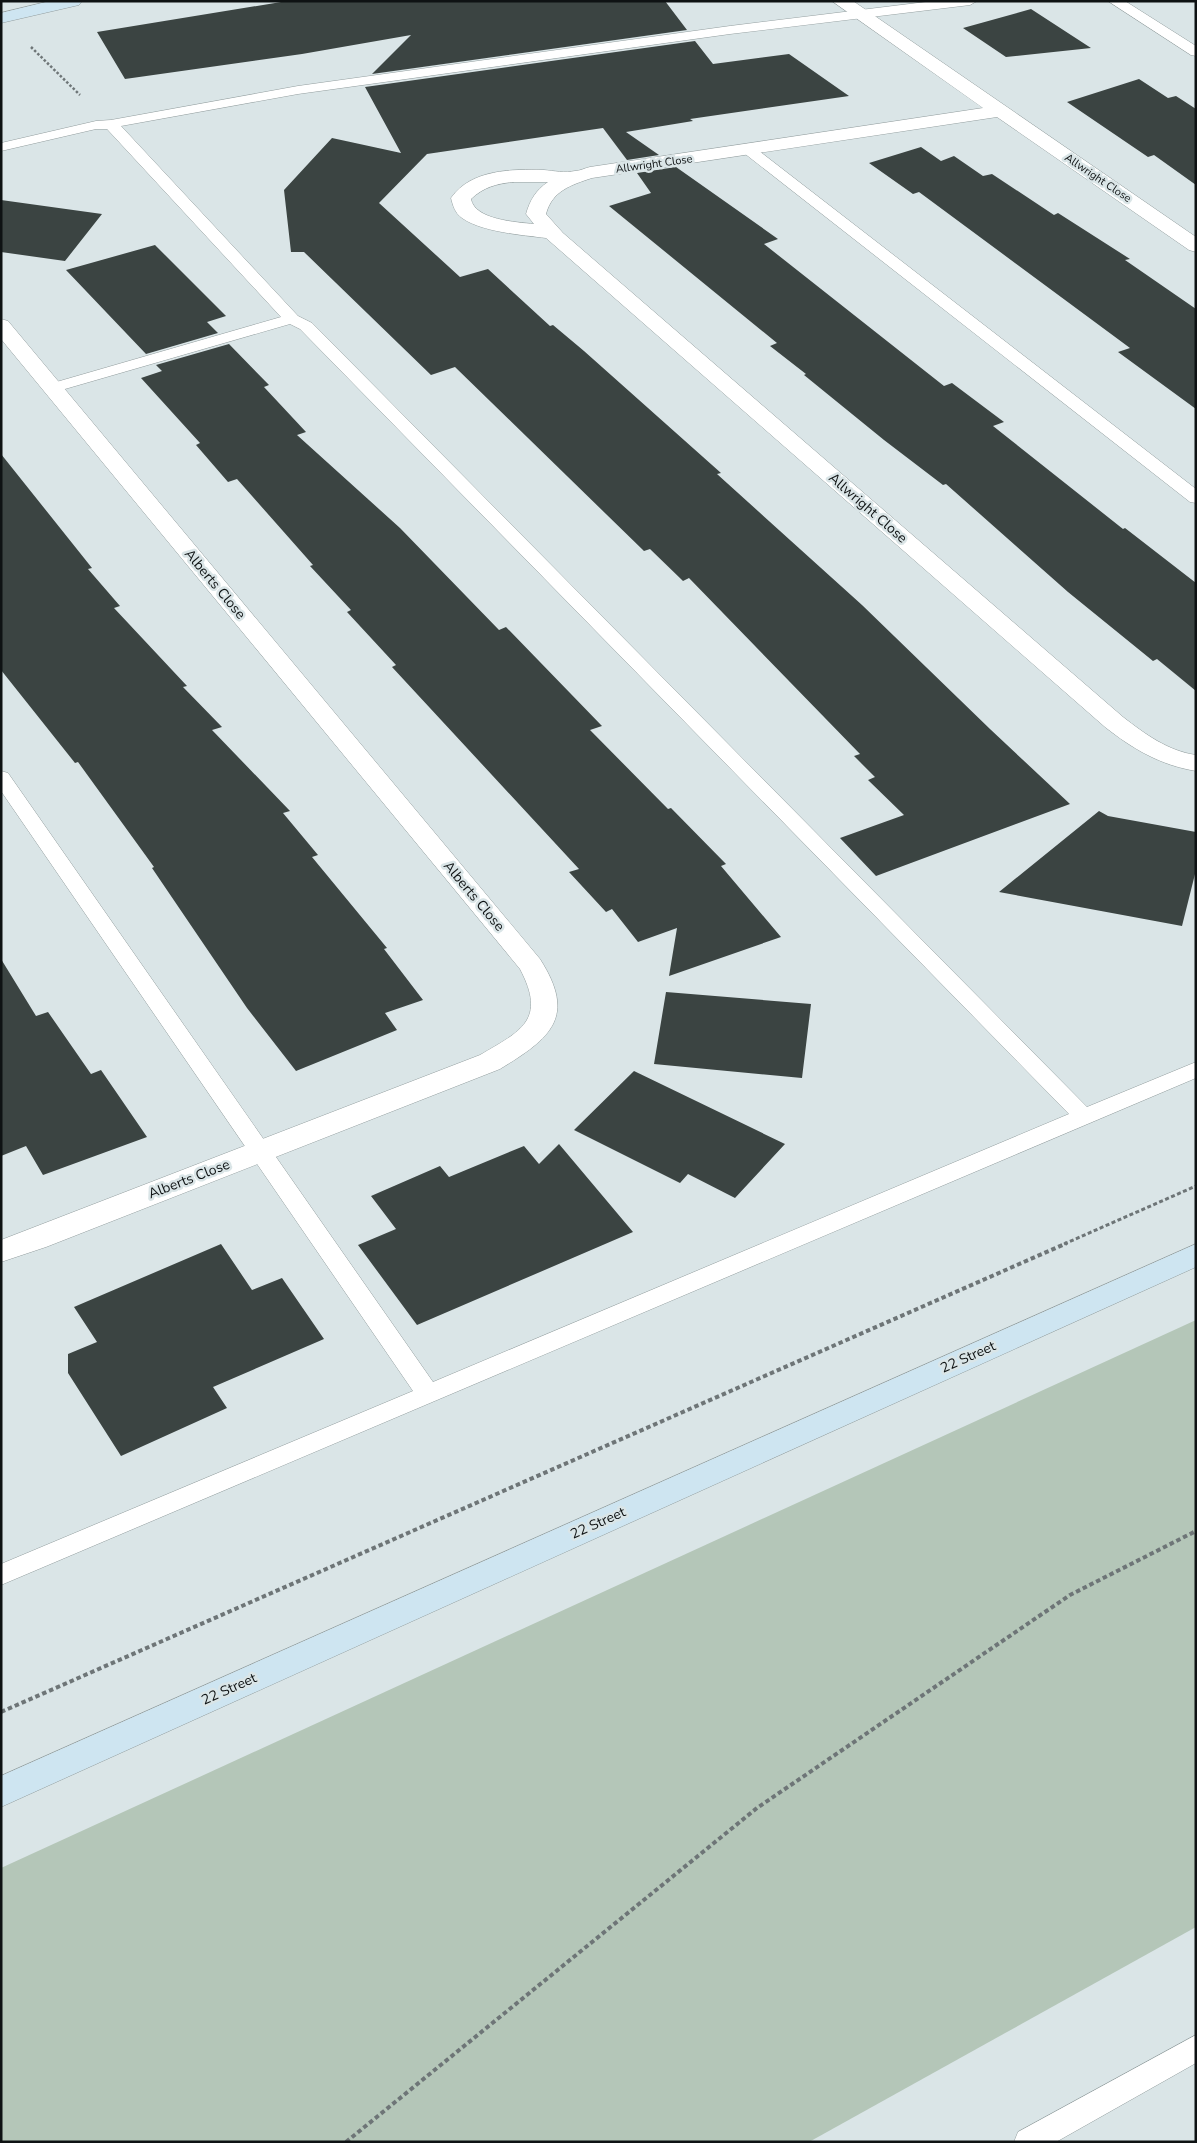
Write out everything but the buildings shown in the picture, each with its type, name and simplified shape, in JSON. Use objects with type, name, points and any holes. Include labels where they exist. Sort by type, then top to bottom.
[{"type":"main road","points":[[5,17],[74,1]]},
{"type":"main road","name":"22 Street","points":[[1,1792],[1196,1255]]},
{"type":"street","name":"Allwright Close","points":[[841,1],[1196,246]]},
{"type":"street","name":"Allwright Close","points":[[1000,111],[590,173],[553,187],[541,196],[537,202],[536,214],[553,233],[1114,722],[1140,742],[1161,754],[1196,762]]},
{"type":"street","name":"Allwright Close","points":[[553,233],[490,222],[472,216],[464,209],[461,198],[467,190],[479,183],[497,178],[515,176],[576,177]]},
{"type":"street","name":"Alberts Close","points":[[1,325],[531,965],[541,981],[546,996],[545,1012],[537,1029],[515,1047],[490,1062],[1,1251]]},
{"type":"lane","points":[[1,147],[96,125],[111,124],[298,90],[730,30],[970,1]]},
{"type":"lane","points":[[1115,1],[1196,52]]},
{"type":"lane","points":[[111,124],[292,319],[306,326],[1084,1117]]},
{"type":"lane","points":[[749,150],[1196,498]]},
{"type":"lane","points":[[52,388],[292,319]]},
{"type":"lane","points":[[1,776],[428,1394]]},
{"type":"lane","points":[[1,1575],[1196,1069]]},
{"type":"lane","points":[[1028,2142],[1196,2048]]},
{"type":"path","points":[[5,17],[35,51],[111,124]]},
{"type":"path","points":[[1,1712],[1196,1186]]},
{"type":"path","points":[[346,2142],[757,1808],[1070,1595],[1196,1531]]},
{"type":"green space","points":[[1196,1320],[1196,1927],[809,2142],[1,2142],[1,1868]]}]
